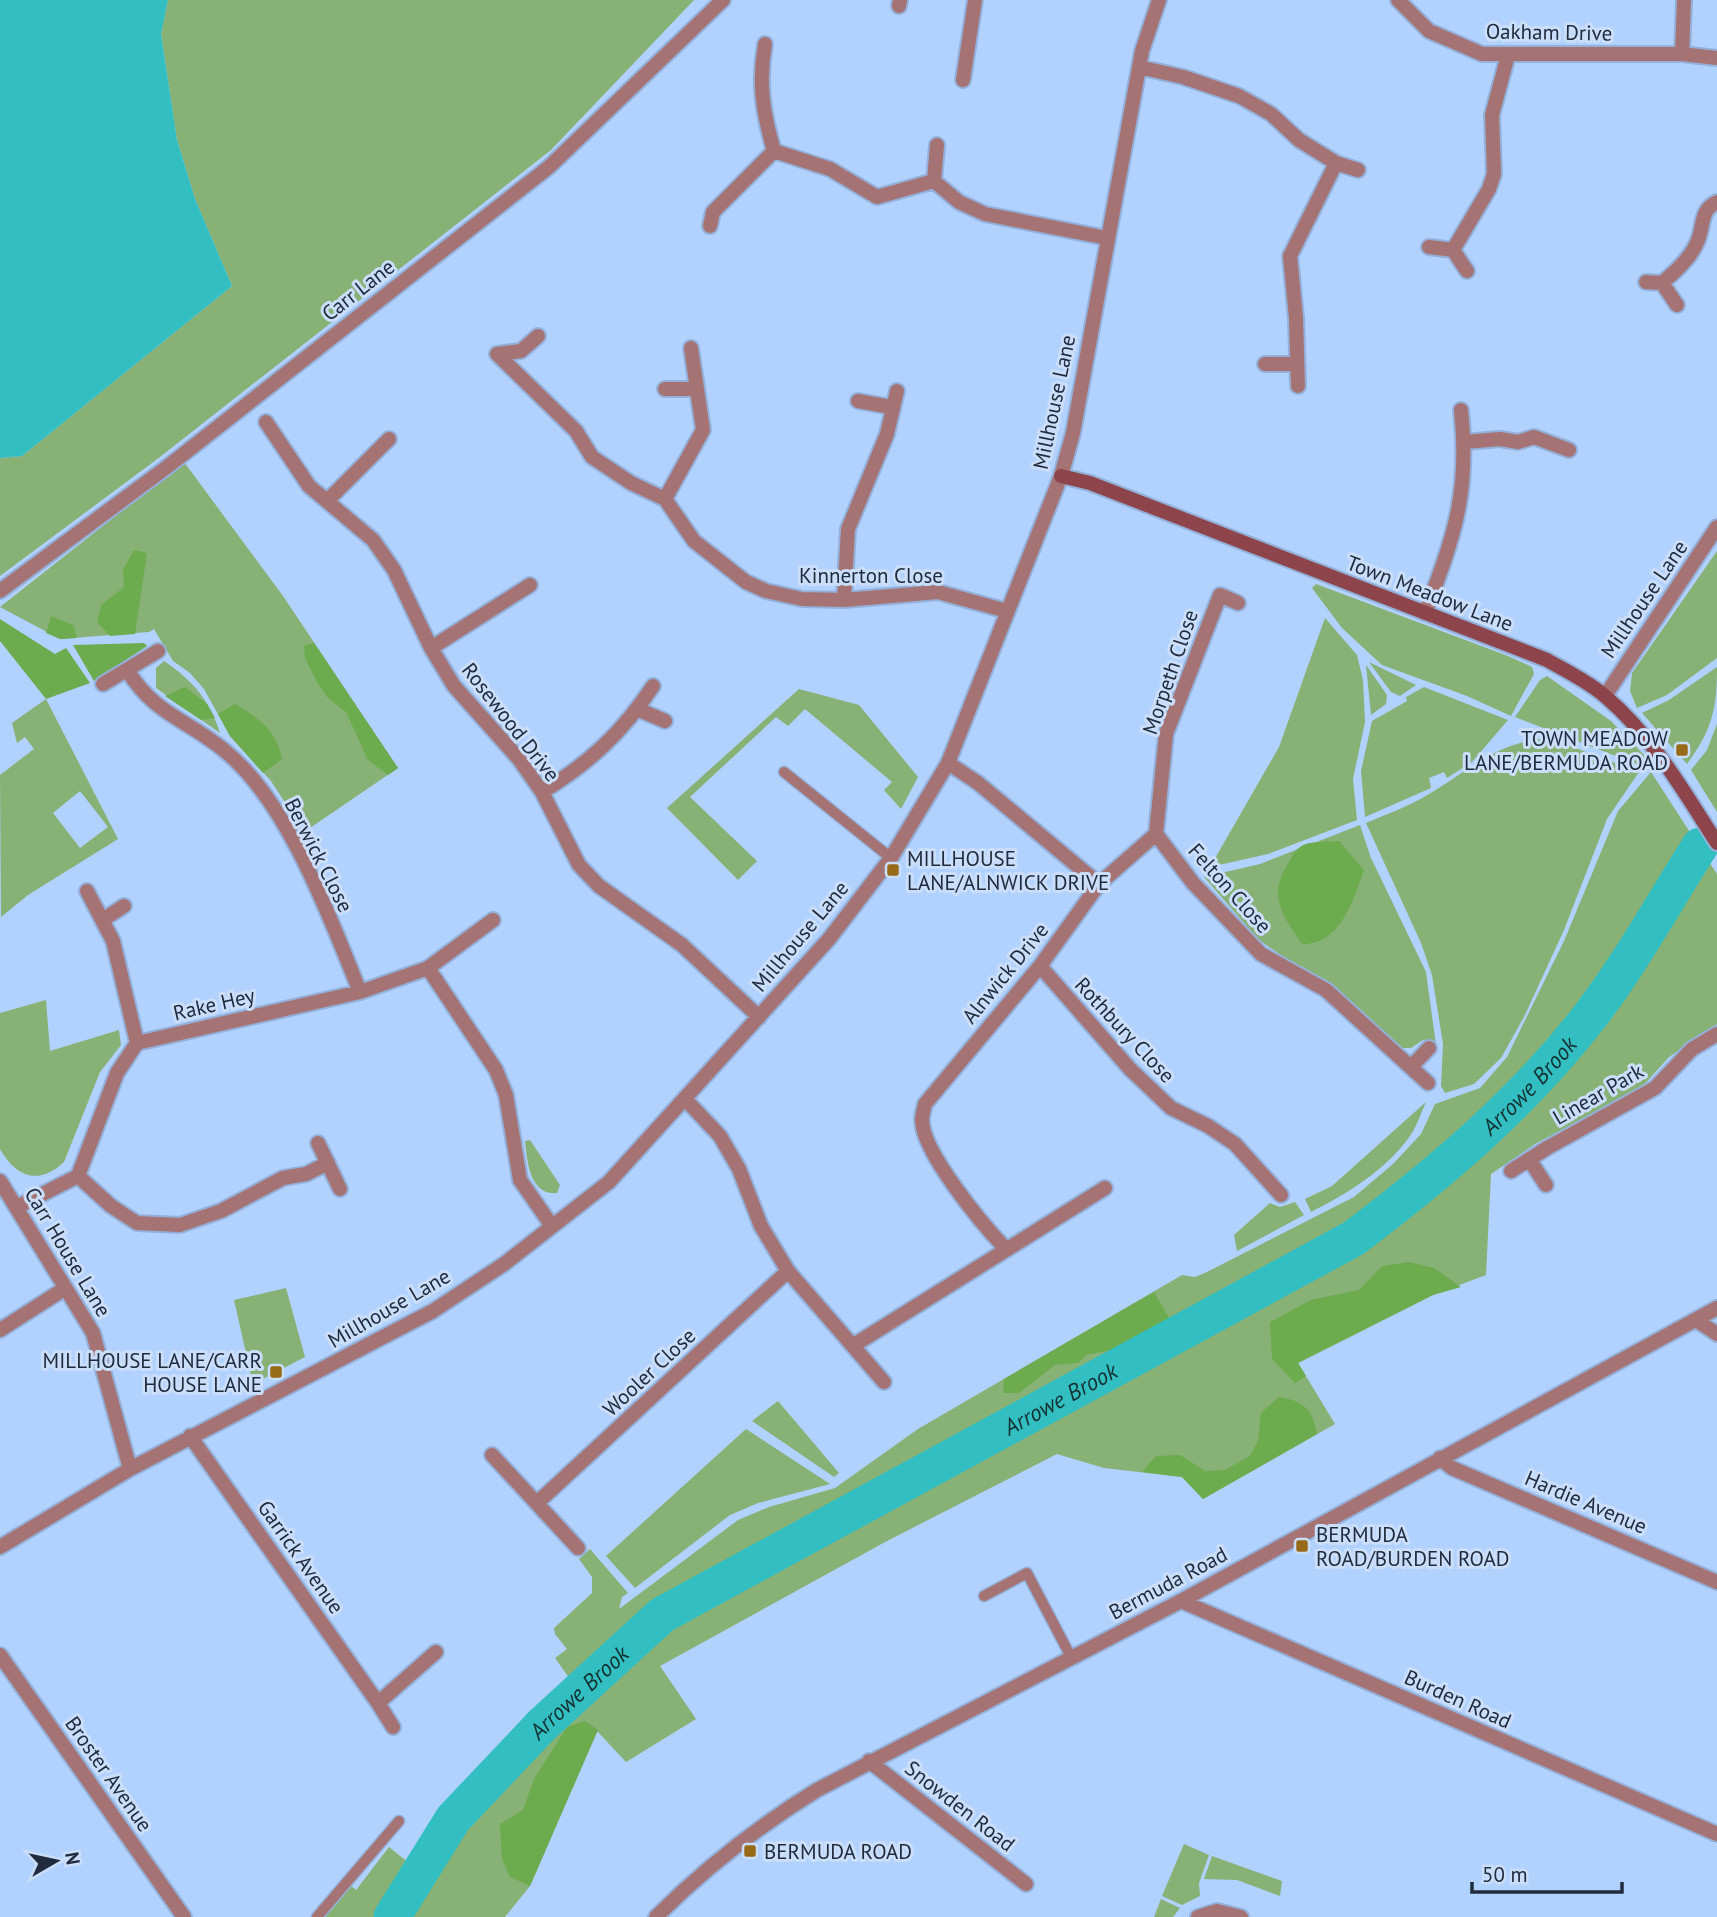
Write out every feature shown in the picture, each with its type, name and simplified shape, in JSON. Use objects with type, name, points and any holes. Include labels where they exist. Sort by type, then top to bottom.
[{"type":"street","name":"Carr Lane","points":[[0,591],[167,467],[549,167],[723,0]]},
{"type":"street","points":[[963,80],[975,0]]},
{"type":"street","name":"Millhouse Lane","points":[[0,1548],[190,1436],[433,1311],[609,1182],[829,939],[891,858],[948,763],[1061,476],[1073,433],[1139,67],[1159,0]]},
{"type":"street","name":"Oakham Drive","points":[[1398,0],[1415,20],[1443,39],[1482,54],[1682,54],[1717,58]]},
{"type":"street","points":[[1682,54],[1684,0]]},
{"type":"street","points":[[765,44],[760,74],[761,104],[774,151]]},
{"type":"street","points":[[1453,250],[1489,189],[1494,174],[1492,115],[1508,55]]},
{"type":"street","points":[[1139,67],[1183,77],[1239,96],[1272,114],[1299,141],[1336,163],[1359,170]]},
{"type":"street","points":[[934,181],[937,145]]},
{"type":"street","points":[[774,151],[830,169],[877,197],[934,181]]},
{"type":"street","points":[[710,226],[713,212],[774,151]]},
{"type":"street","points":[[1298,386],[1290,256],[1336,163]]},
{"type":"street","points":[[934,181],[959,202],[985,214],[1107,237]]},
{"type":"street","points":[[1646,282],[1661,283],[1675,272],[1698,242],[1703,215],[1717,202]]},
{"type":"street","points":[[1429,247],[1453,250],[1467,271]]},
{"type":"street","points":[[1661,283],[1677,305]]},
{"type":"street","points":[[538,336],[521,351],[497,354],[576,431],[592,457],[631,483],[665,499],[703,430],[691,348]]},
{"type":"street","points":[[1265,364],[1297,364]]},
{"type":"street","points":[[665,389],[696,389]]},
{"type":"street","points":[[844,600],[848,529],[887,434],[891,407],[897,391]]},
{"type":"street","points":[[858,401],[891,407]]},
{"type":"street","points":[[1425,613],[1456,531],[1464,442],[1461,410]]},
{"type":"street","name":"Rosewood Drive","points":[[266,422],[309,486],[373,540],[394,570],[430,648],[454,686],[519,759],[542,792],[579,865],[622,903],[646,917],[682,945],[758,1017]]},
{"type":"street","points":[[1464,442],[1500,439],[1518,442],[1534,437],[1569,450]]},
{"type":"street","points":[[327,501],[389,439]]},
{"type":"street","name":"Town Meadow Lane","points":[[1061,476],[1090,483],[1547,660],[1605,696],[1662,759],[1717,843]]},
{"type":"street","name":"Kinnerton Close","points":[[665,499],[678,523],[694,541],[746,582],[766,591],[802,599],[844,600],[938,592],[1007,611]]},
{"type":"street","name":"Millhouse Lane","points":[[1605,696],[1717,527]]},
{"type":"street","points":[[430,648],[530,585]]},
{"type":"street","name":"Morpeth Close","points":[[1156,834],[1166,734],[1182,688],[1220,595],[1238,603]]},
{"type":"street","points":[[103,684],[158,651]]},
{"type":"street","name":"Berwick Close","points":[[127,670],[141,692],[158,709],[225,751],[266,799],[290,835],[360,992]]},
{"type":"street","points":[[542,792],[579,769],[603,749],[638,709],[653,687]]},
{"type":"street","points":[[638,709],[665,721]]},
{"type":"street","points":[[948,763],[978,783],[1099,884],[1156,834]]},
{"type":"street","name":"Felton Close","points":[[1156,834],[1193,883],[1261,954],[1326,990],[1428,1083]]},
{"type":"street","name":"Alnwick Drive","points":[[1005,1248],[978,1220],[926,1137],[922,1121],[925,1104],[1040,966],[1099,884]]},
{"type":"street","points":[[17,1207],[78,1176],[117,1073],[137,1043],[113,940],[87,891]]},
{"type":"street","points":[[104,919],[124,906]]},
{"type":"street","name":"Rake Hey","points":[[137,1043],[360,992],[428,968],[494,920]]},
{"type":"street","name":"Rothbury Close","points":[[1040,966],[1130,1069],[1171,1108],[1208,1126],[1235,1144],[1281,1195]]},
{"type":"street","points":[[428,968],[496,1070],[506,1095],[520,1180],[552,1226]]},
{"type":"street","name":"Linear Park","points":[[1511,1171],[1655,1088],[1692,1049],[1717,1034]]},
{"type":"street","points":[[1411,1067],[1429,1048]]},
{"type":"street","points":[[686,1100],[720,1136],[739,1168],[761,1226],[788,1271],[884,1382]]},
{"type":"street","points":[[318,1143],[340,1189]]},
{"type":"street","points":[[1530,1159],[1546,1185]]},
{"type":"street","points":[[78,1176],[111,1206],[137,1223],[180,1225],[221,1211],[283,1178],[306,1174],[328,1163]]},
{"type":"street","name":"Carr House Lane","points":[[0,1181],[93,1333],[130,1469]]},
{"type":"street","points":[[854,1345],[1005,1248],[1105,1188]]},
{"type":"street","name":"Wooler Close","points":[[537,1503],[788,1271]]},
{"type":"street","points":[[0,1330],[64,1289]]},
{"type":"street","name":"Bermuda Road","points":[[656,1917],[703,1870],[764,1823],[869,1761],[1181,1601],[1717,1308]]},
{"type":"street","points":[[1696,1320],[1717,1334]]},
{"type":"street","name":"Garrick Avenue","points":[[190,1436],[393,1727]]},
{"type":"street","points":[[492,1455],[578,1548]]},
{"type":"street","name":"Hardie Avenue","points":[[1440,1458],[1452,1468],[1717,1582]]},
{"type":"street","name":"Burden Road","points":[[1181,1601],[1717,1835]]},
{"type":"street","points":[[378,1703],[436,1652]]},
{"type":"street","name":"Broster Avenue","points":[[0,1655],[184,1917]]},
{"type":"street","name":"Snowden Road","points":[[869,1761],[1026,1884]]},
{"type":"street","points":[[1198,1917],[1217,1911],[1241,1917]]},
{"type":"lane","points":[[783,772],[891,858]]},
{"type":"lane","points":[[984,1596],[1027,1573],[1071,1657]]},
{"type":"lane","points":[[317,1917],[399,1821]]},
{"type":"shaded area","points":[[0,0],[168,0],[161,34],[177,140],[195,199],[232,286],[22,456],[0,458]]},
{"type":"shaded area","points":[[168,0],[694,0],[551,150],[160,457],[0,576],[0,458],[22,456],[232,286],[195,199],[177,140],[161,34]]},
{"type":"shaded area","points":[[184,462],[283,596],[398,768],[304,832],[271,781],[230,736],[204,689],[190,673],[173,661],[154,629],[149,632],[60,639],[0,607]]},
{"type":"shaded area","points":[[134,550],[147,553],[135,634],[110,636],[97,622],[101,605],[124,587],[123,570]]},
{"type":"shaded area","points":[[1717,551],[1717,658],[1667,695],[1637,708],[1630,691],[1632,673]]},
{"type":"shaded area","points":[[1316,584],[1508,656],[1532,667],[1534,674],[1511,716],[1467,696],[1382,665],[1342,628],[1312,588]]},
{"type":"shaded area","points":[[51,616],[73,625],[77,638],[60,639],[46,633]]},
{"type":"shaded area","points":[[1325,618],[1357,655],[1363,680],[1365,722],[1353,779],[1357,820],[1268,854],[1210,867],[1279,747]]},
{"type":"shaded area","points":[[0,619],[55,654],[66,648],[90,683],[46,699],[0,641]]},
{"type":"shaded area","points":[[144,643],[147,646],[94,681],[73,645]]},
{"type":"shaded area","points":[[314,643],[398,768],[388,775],[368,760],[346,712],[328,698],[318,684],[305,658],[304,646]]},
{"type":"shaded area","points":[[164,661],[199,692],[211,710],[220,733],[156,688],[156,668]]},
{"type":"shaded area","points":[[1369,662],[1416,685],[1400,696],[1391,692]]},
{"type":"shaded area","points":[[1366,665],[1387,695],[1386,704],[1371,715]]},
{"type":"shaded area","points":[[1717,667],[1716,695],[1711,718],[1702,740],[1687,764],[1642,713],[1669,700]]},
{"type":"shaded area","points":[[1547,676],[1611,721],[1650,761],[1644,767],[1515,717],[1540,680]]},
{"type":"shaded area","points":[[185,687],[207,704],[215,718],[201,720],[165,696]]},
{"type":"shaded area","points":[[1424,687],[1508,720],[1472,762],[1447,778],[1444,772],[1429,778],[1431,788],[1365,817],[1361,771],[1372,721],[1407,701],[1406,697]]},
{"type":"shaded area","points":[[799,689],[859,705],[918,777],[901,809],[884,790],[892,782],[805,709],[788,726],[776,717],[690,797],[757,861],[738,880],[667,808]]},
{"type":"shaded area","points":[[46,699],[118,839],[28,895],[1,917],[0,775],[34,749],[25,737],[17,743],[12,723]],"holes":[[[80,791],[108,827],[80,848],[53,813]]]},
{"type":"shaded area","points":[[235,704],[266,726],[280,749],[282,759],[263,773],[230,736],[218,714]]},
{"type":"shaded area","points":[[1717,724],[1717,812],[1691,770],[1707,750]]},
{"type":"shaded area","points":[[1549,738],[1639,772],[1607,819],[1564,930],[1524,1017],[1501,1058],[1474,1084],[1445,1093],[1441,1086],[1443,1044],[1432,975],[1421,943],[1366,823],[1422,798],[1499,751],[1530,740]]},
{"type":"shaded area","points":[[1651,772],[1717,874],[1717,1024],[1669,1057],[1642,1087],[1535,1144],[1491,1174],[1486,1275],[1433,1295],[1298,1363],[1335,1424],[1203,1499],[1182,1477],[1104,1468],[1057,1454],[887,1541],[660,1666],[696,1719],[626,1762],[597,1731],[530,1886],[505,1917],[323,1917],[350,1885],[356,1890],[389,1847],[420,1872],[441,1838],[434,1830],[465,1788],[514,1733],[570,1679],[555,1658],[567,1649],[555,1634],[554,1628],[592,1593],[592,1577],[579,1559],[590,1549],[628,1593],[622,1597],[619,1609],[738,1520],[769,1507],[835,1488],[918,1429],[1182,1275],[1195,1277],[1207,1272],[1354,1197],[1393,1164],[1421,1134],[1435,1104],[1480,1088],[1507,1057],[1564,941],[1618,811]]},
{"type":"shaded area","points":[[1360,825],[1371,858],[1426,972],[1436,1045],[1423,1040],[1411,1048],[1400,1048],[1331,983],[1291,962],[1259,940],[1204,877],[1260,864]]},
{"type":"shaded area","points":[[1339,841],[1364,870],[1360,882],[1350,907],[1335,929],[1315,942],[1302,944],[1280,906],[1278,896],[1282,876],[1295,852],[1303,845]]},
{"type":"shaded area","points":[[46,1000],[50,1051],[119,1030],[121,1045],[100,1072],[64,1162],[37,1176],[20,1172],[0,1149],[0,1013]]},
{"type":"shaded area","points":[[1426,1102],[1412,1132],[1389,1160],[1352,1189],[1311,1212],[1305,1199],[1332,1186]]},
{"type":"shaded area","points":[[530,1140],[560,1185],[557,1193],[540,1189],[535,1183],[525,1141]]},
{"type":"shaded area","points":[[1295,1202],[1304,1215],[1237,1251],[1234,1235],[1270,1203],[1280,1207]]},
{"type":"shaded area","points":[[1409,1262],[1434,1268],[1461,1287],[1433,1295],[1298,1363],[1306,1376],[1295,1383],[1272,1359],[1270,1322],[1311,1300],[1359,1290],[1382,1266]]},
{"type":"shaded area","points":[[286,1288],[305,1357],[253,1384],[234,1300]]},
{"type":"shaded area","points":[[1154,1292],[1171,1321],[1156,1330],[1143,1344],[1086,1355],[1078,1363],[1055,1365],[1019,1393],[1003,1393],[1004,1379]]},
{"type":"shaded area","points":[[1279,1397],[1295,1401],[1306,1408],[1313,1419],[1317,1434],[1203,1499],[1182,1477],[1142,1472],[1156,1456],[1180,1455],[1205,1471],[1225,1470],[1250,1456],[1258,1441],[1261,1413]]},
{"type":"shaded area","points":[[778,1401],[839,1473],[834,1477],[752,1421]]},
{"type":"shaded area","points":[[746,1429],[830,1484],[758,1503],[730,1515],[635,1588],[606,1556]]},
{"type":"shaded area","points":[[585,1721],[598,1730],[530,1886],[510,1877],[502,1859],[500,1824],[523,1810],[534,1779],[567,1727]]},
{"type":"shaded area","points":[[1184,1844],[1209,1855],[1199,1883],[1200,1896],[1182,1905],[1162,1896]]},
{"type":"shaded area","points":[[1212,1856],[1282,1881],[1280,1896],[1237,1880],[1204,1879]]},
{"type":"shaded area","points":[[1161,1899],[1180,1908],[1173,1917],[1154,1917]]},
{"type":"waterway","name":"Arrowe Brook","points":[[392,1917],[453,1819],[542,1725],[662,1615],[1354,1238],[1418,1188],[1480,1135],[1564,1048],[1619,975],[1700,846]]},
{"type":"place","name":"TOWN MEADOW LANE/BERMUDA ROAD","points":[[1682,750]]},
{"type":"place","name":"MILLHOUSE LANE/ALNWICK DRIVE","points":[[893,870]]},
{"type":"place","name":"MILLHOUSE LANE/CARR HOUSE LANE","points":[[276,1372]]},
{"type":"place","name":"BERMUDA ROAD/BURDEN ROAD","points":[[1302,1546]]},
{"type":"place","name":"BERMUDA ROAD","points":[[750,1851]]}]
